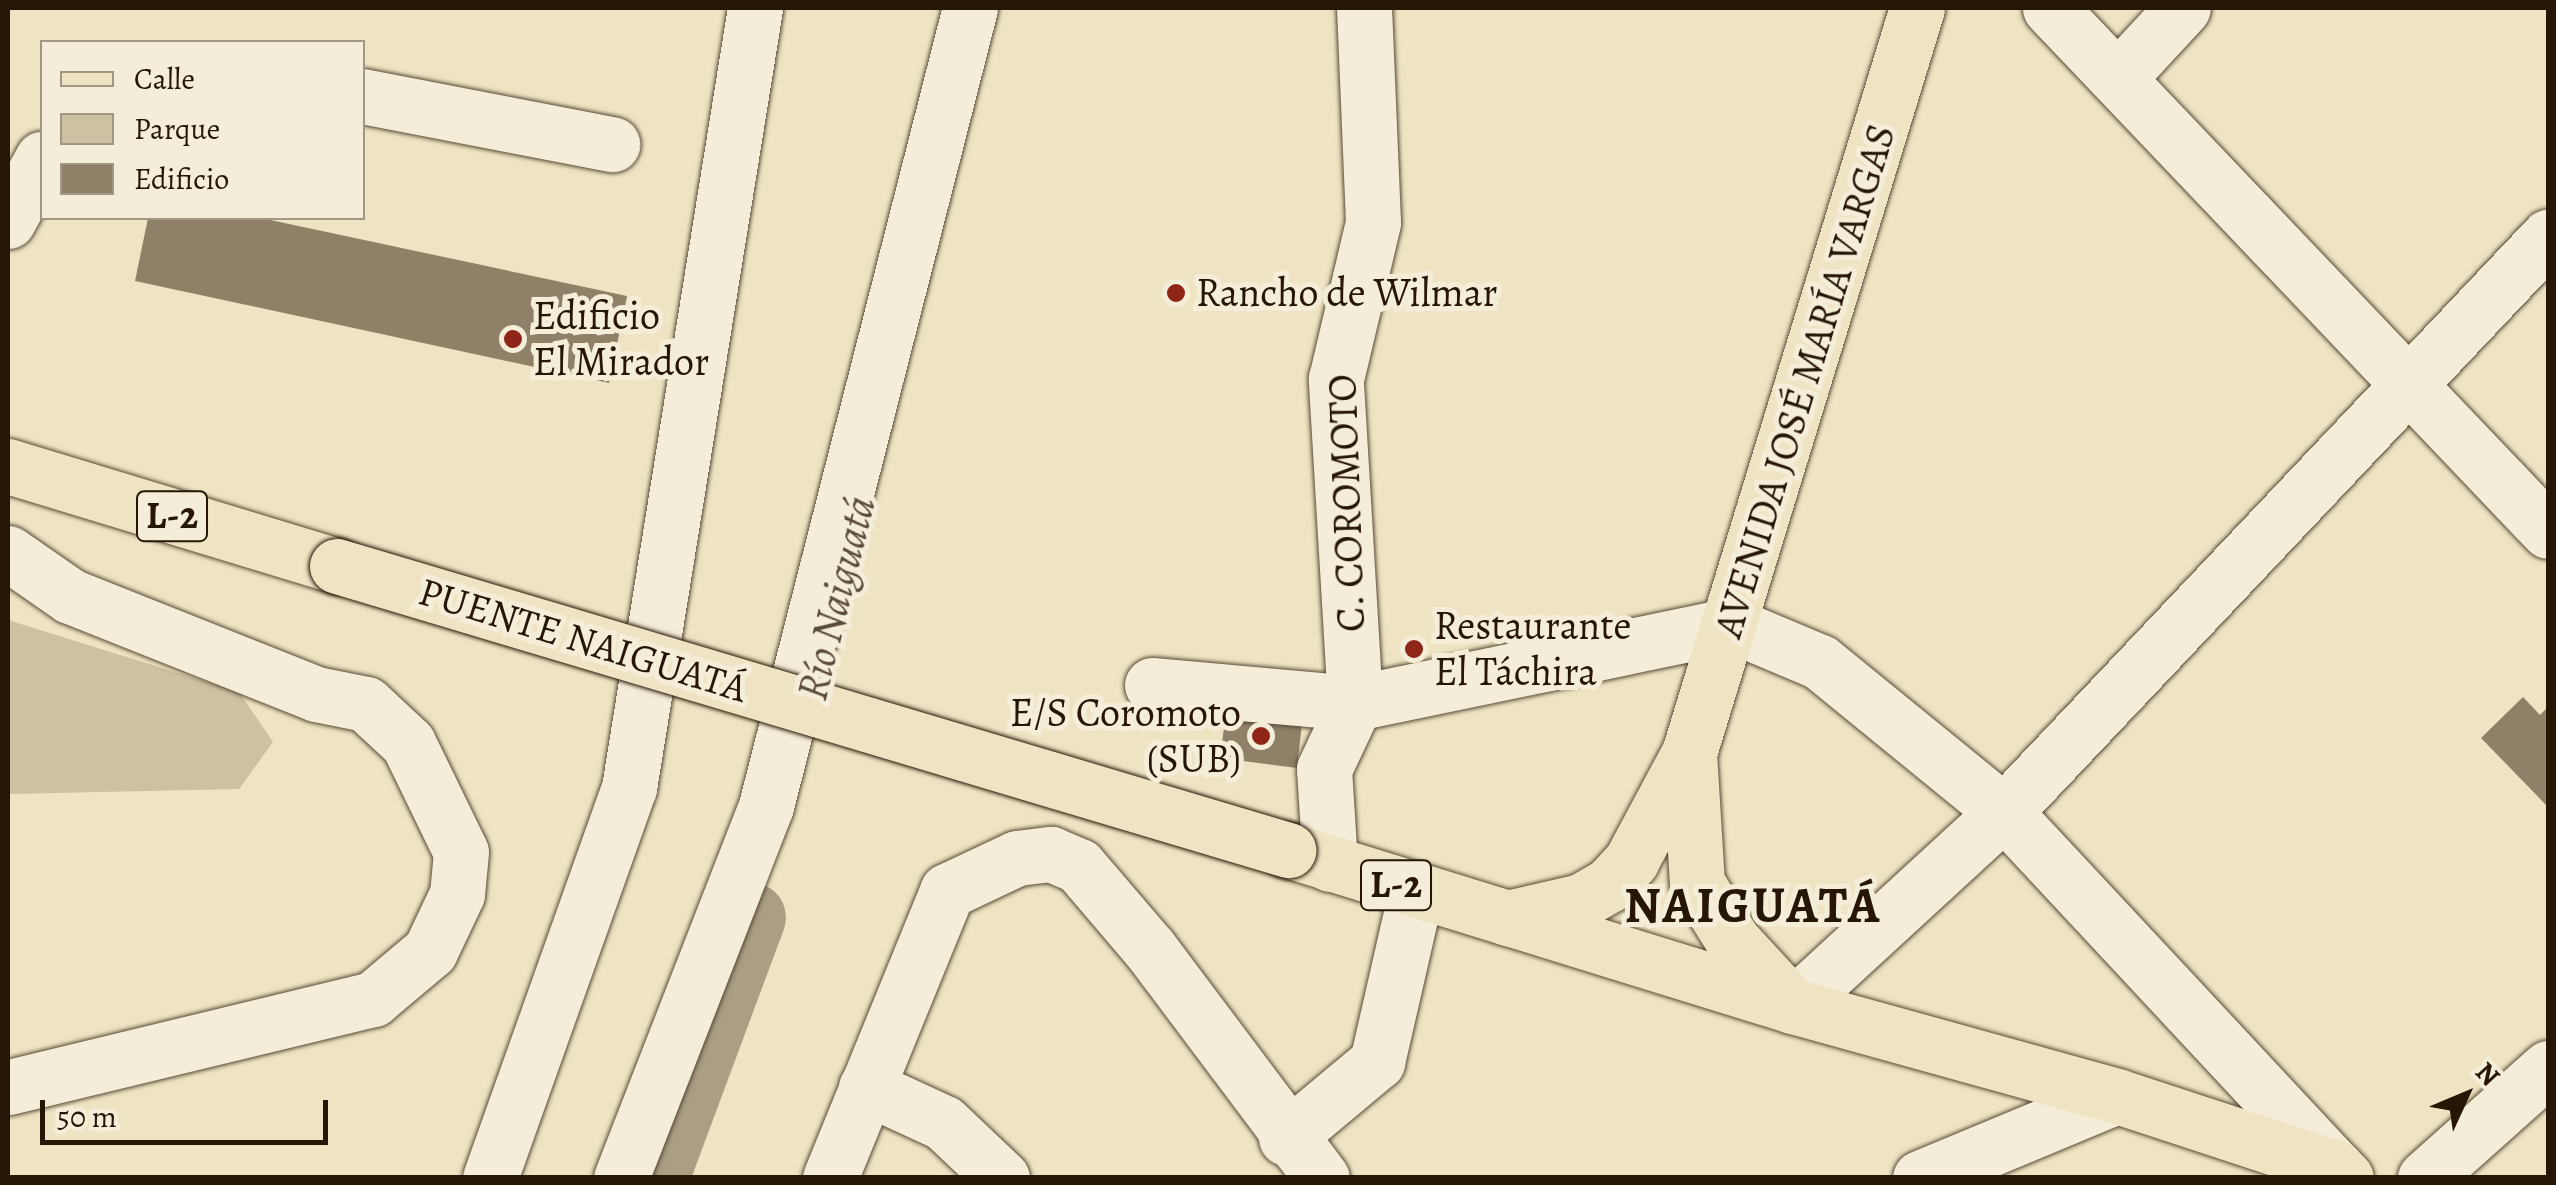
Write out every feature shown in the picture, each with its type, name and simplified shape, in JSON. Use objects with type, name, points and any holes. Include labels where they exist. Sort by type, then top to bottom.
[{"type":"main road","name":"AVENIDA JOSÉ MARÍA VARGAS","points":[[1504,919],[1581,901],[1609,885],[1631,861],[1689,753],[1732,625],[1917,8]]},
{"type":"main road","name":"PUENTE NAIGUATÁ","points":[[8,466],[1309,857]]},
{"type":"main road","name":"AVENIDA JOSÉ MARÍA VARGAS","points":[[1689,753],[1697,884],[1733,941],[1792,1006]]},
{"type":"main road","name":"L-2","points":[[1309,857],[1792,1006],[2117,1096],[2341,1172]]},
{"type":"street","points":[[490,1178],[630,788],[755,8]]},
{"type":"street","points":[[621,1178],[766,806],[970,8]]},
{"type":"street","name":"C. COROMOTO","points":[[1355,703],[1336,378],[1372,222],[1364,8]]},
{"type":"street","points":[[2050,8],[2413,384],[2548,531]]},
{"type":"street","points":[[2118,77],[2183,8]]},
{"type":"street","points":[[365,97],[612,144]]},
{"type":"street","points":[[8,221],[40,163]]},
{"type":"street","points":[[1792,1006],[2004,812],[2548,237]]},
{"type":"street","points":[[8,553],[70,596],[316,694],[366,704],[408,743],[461,852],[456,894],[430,951],[373,1000],[8,1087]]},
{"type":"street","points":[[1152,685],[1355,703],[1732,625],[1820,662],[2004,812],[2341,1172]]},
{"type":"street","points":[[1309,857],[1324,769],[1355,703]]},
{"type":"street","points":[[830,1178],[946,891],[1017,858],[1051,854],[1079,866],[1150,949],[1304,1158],[1377,1062],[1416,892]]},
{"type":"street","points":[[2425,1178],[2548,1068]]},
{"type":"street","points":[[866,1087],[944,1122],[1002,1178]]},
{"type":"street","points":[[1920,1178],[2117,1096]]},
{"type":"green space","points":[[8,620],[239,692],[273,742],[239,789],[8,794]]},
{"type":"building","name":"Edificio El Mirador","points":[[148,220],[270,220],[627,296],[609,383],[135,281]]},
{"type":"building","points":[[2523,697],[2540,715],[2548,707],[2548,807],[2481,738]]},
{"type":"building","points":[[1226,713],[1302,723],[1297,768],[1220,758]]},
{"type":"waterway","name":"Río Naiguatá","points":[[654,1178],[751,917]]},
{"type":"place","name":"Rancho de Wilmar","points":[[1176,293]]},
{"type":"place","name":"Edificio El Mirador","points":[[513,339]]},
{"type":"place","name":"Restaurante El Táchira","points":[[1414,649]]},
{"type":"place","name":"E/S Coromoto (SUB)","points":[[1261,736]]},
{"type":"district","name":"NAIGUATÁ","points":[[1753,906]]}]
